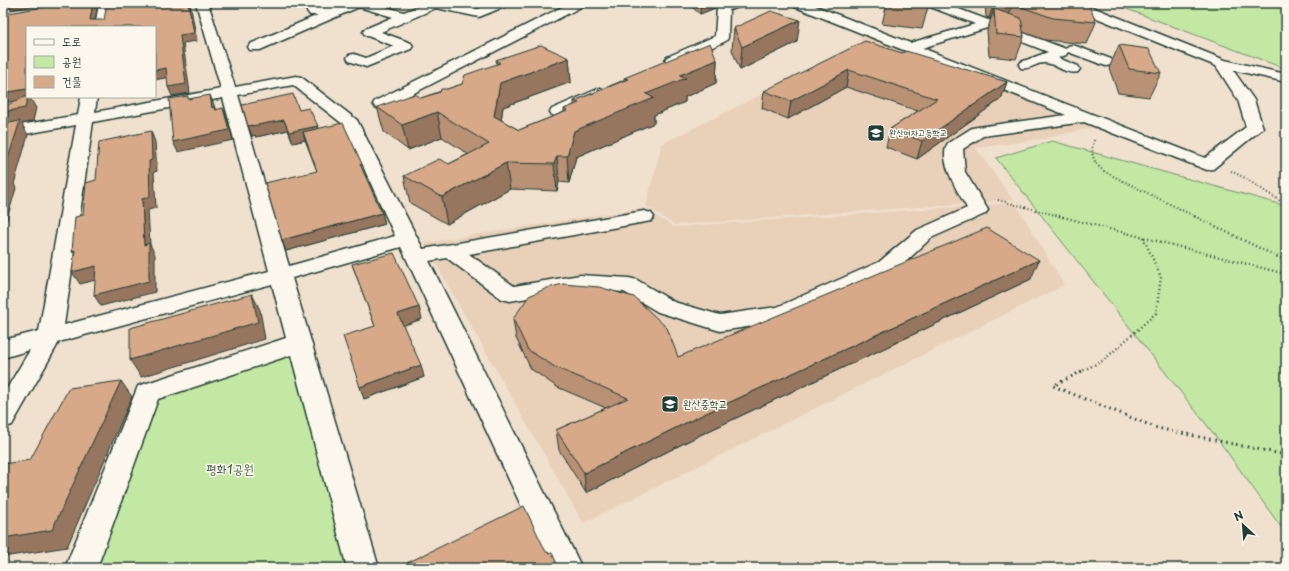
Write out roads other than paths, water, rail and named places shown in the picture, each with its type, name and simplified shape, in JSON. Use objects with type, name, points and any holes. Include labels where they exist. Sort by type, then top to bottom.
[{"type":"street","points":[[101,26],[105,3]]},
{"type":"street","points":[[202,3],[229,92],[363,568]]},
{"type":"street","points":[[307,3],[314,12],[354,5],[405,16]]},
{"type":"street","points":[[354,58],[366,63],[406,46],[370,32],[435,4],[479,13],[502,3]]},
{"type":"street","points":[[381,104],[579,3]]},
{"type":"street","points":[[657,67],[721,38],[723,8],[739,3]]},
{"type":"street","points":[[797,3],[1207,165],[1255,128],[1246,100],[1222,63]]},
{"type":"street","points":[[932,3],[987,24],[1067,51],[1106,62]]},
{"type":"street","points":[[1071,3],[1222,63],[1286,78]]},
{"type":"street","points":[[255,47],[354,5]]},
{"type":"street","points":[[910,47],[1009,18]]},
{"type":"street","points":[[1026,65],[1091,43]]},
{"type":"street","points":[[1045,58],[1073,69]]},
{"type":"street","points":[[3,133],[296,80],[351,123],[566,568]]},
{"type":"street","points":[[558,112],[615,86]]},
{"type":"street","points":[[3,418],[50,337],[89,98]]},
{"type":"street","points":[[451,251],[510,294],[580,282],[629,285],[666,306],[720,323],[781,314],[887,267],[924,234],[978,210],[956,172],[954,147],[978,132],[1086,117]]},
{"type":"street","points":[[3,349],[280,275],[411,248],[451,251],[644,217]]},
{"type":"street","points":[[81,568],[147,392],[299,343]]},
{"type":"place","name":"완산여자고등학교","points":[[876,133]]},
{"type":"place","name":"완산중학교","points":[[670,404]]},
{"type":"park label","name":"평화1공원","points":[[230,469]]}]
